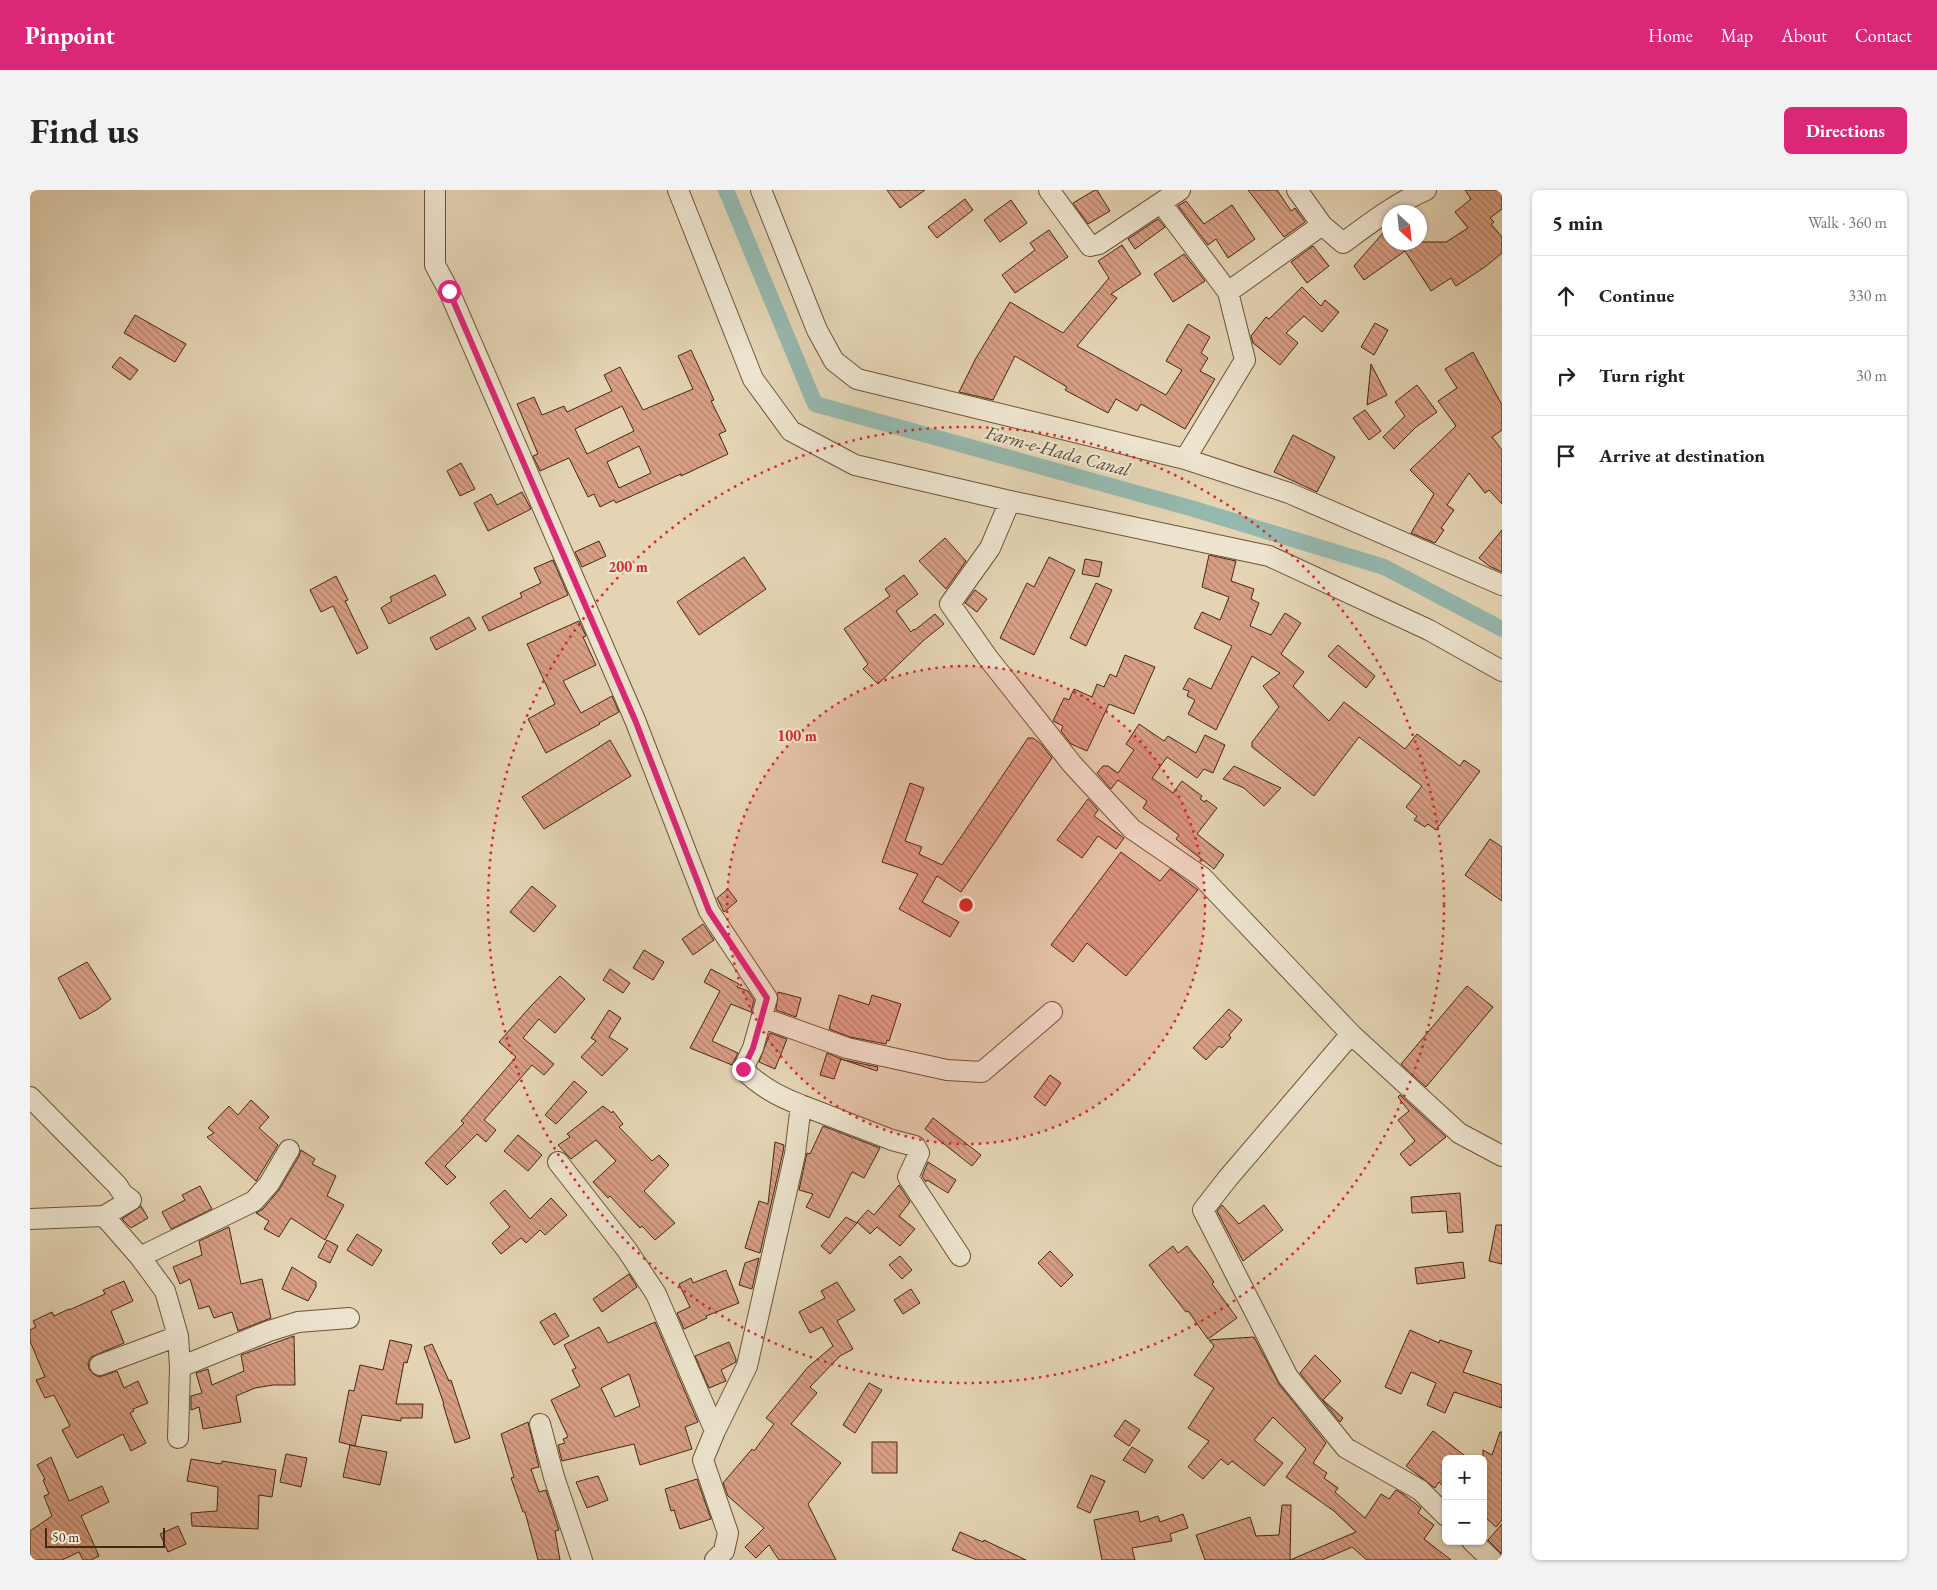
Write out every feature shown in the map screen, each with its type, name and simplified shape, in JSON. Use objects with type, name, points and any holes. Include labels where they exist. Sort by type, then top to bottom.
[{"type":"street","points":[[435,190],[435,265],[449,291],[635,720],[709,911],[767,998],[763,1018],[753,1048],[743,1069],[754,1081],[787,1100],[892,1140],[915,1146],[919,1153],[908,1177],[960,1256]]},
{"type":"street","points":[[678,190],[753,379],[791,430],[855,466],[1269,556],[1429,630],[1502,672]]},
{"type":"street","points":[[761,190],[817,330],[834,361],[857,379],[1186,459],[1290,493],[1502,584]]},
{"type":"street","points":[[1049,190],[1090,246],[1099,244],[1162,204],[1180,190]]},
{"type":"street","points":[[1297,190],[1322,225],[1342,242],[1413,195],[1426,190]]},
{"type":"street","points":[[1162,204],[1228,292],[1245,360],[1186,459]]},
{"type":"street","points":[[1228,292],[1322,225]]},
{"type":"street","points":[[1010,501],[990,548],[950,604],[988,658],[1072,764],[1132,829],[1202,877],[1351,1034],[1459,1132],[1502,1156]]},
{"type":"street","points":[[763,1018],[847,1048],[947,1070],[982,1072],[1052,1012]]},
{"type":"street","points":[[1351,1034],[1203,1210],[1288,1377],[1305,1399],[1346,1448],[1420,1490],[1442,1512]]},
{"type":"street","points":[[30,1097],[117,1184],[123,1194],[131,1200],[104,1216],[30,1220]]},
{"type":"street","points":[[715,1560],[724,1551],[728,1533],[703,1460],[747,1366],[795,1154],[800,1105]]},
{"type":"street","points":[[140,1257],[254,1201],[270,1184],[289,1150]]},
{"type":"street","points":[[558,1162],[626,1250],[656,1294],[715,1431]]},
{"type":"street","points":[[104,1216],[140,1257],[165,1291],[178,1336],[180,1367],[178,1438]]},
{"type":"street","points":[[180,1367],[269,1331],[298,1322],[349,1318]]},
{"type":"street","points":[[100,1365],[178,1336]]},
{"type":"street","points":[[540,1424],[554,1477],[582,1560]]},
{"type":"street","points":[[1476,1545],[1492,1560]]},
{"type":"building","points":[[887,190],[925,190],[900,208]]},
{"type":"building","points":[[1097,190],[1110,211],[1088,224],[1073,203]]},
{"type":"building","points":[[1248,190],[1277,190],[1291,211],[1295,208],[1305,222],[1284,237]]},
{"type":"building","points":[[1465,190],[1502,190],[1502,209],[1490,218],[1494,222],[1491,224],[1502,237],[1502,253],[1456,286],[1451,278],[1431,291],[1405,251],[1364,280],[1354,266],[1382,234],[1382,250],[1427,250],[1427,242],[1446,242],[1468,228],[1455,212],[1471,199]]},
{"type":"building","points":[[965,199],[973,210],[937,238],[928,227]]},
{"type":"building","points":[[1011,200],[1027,223],[1000,242],[984,220]]},
{"type":"building","points":[[1186,201],[1204,224],[1232,205],[1255,239],[1228,258],[1216,239],[1208,245],[1178,206]]},
{"type":"building","points":[[1158,219],[1165,227],[1135,249],[1128,239]]},
{"type":"building","points":[[1049,230],[1068,257],[1015,293],[1002,275],[1035,250],[1030,243]]},
{"type":"building","points":[[1122,245],[1141,274],[1111,294],[1117,298],[1077,346],[1166,395],[1182,370],[1166,361],[1188,324],[1210,337],[1201,353],[1208,358],[1200,371],[1215,379],[1185,429],[1141,404],[1137,411],[1116,399],[1108,413],[1065,390],[1067,387],[1015,356],[993,400],[959,392],[976,358],[1010,302],[1063,333],[1109,278],[1098,261]]},
{"type":"building","points":[[1313,246],[1329,266],[1307,283],[1291,262]]},
{"type":"building","points":[[1184,254],[1205,281],[1173,302],[1154,274]]},
{"type":"building","points":[[1302,287],[1321,306],[1325,300],[1339,312],[1322,332],[1304,316],[1286,333],[1298,343],[1280,365],[1253,343],[1251,336],[1266,317],[1269,319]]},
{"type":"building","points":[[135,315],[186,344],[175,362],[124,333]]},
{"type":"building","points":[[1375,323],[1388,330],[1374,355],[1361,347]]},
{"type":"building","points":[[691,350],[714,400],[711,401],[726,431],[719,434],[728,454],[616,503],[614,500],[600,507],[594,494],[588,497],[569,458],[540,471],[533,456],[538,454],[517,404],[534,397],[542,415],[564,406],[567,412],[612,391],[604,375],[620,367],[643,410],[693,389],[678,356]],"holes":[[[622,406],[634,431],[587,454],[575,429]],[[639,446],[651,473],[619,488],[607,462]]]},
{"type":"building","points":[[1473,352],[1502,405],[1502,430],[1492,437],[1502,450],[1502,504],[1489,490],[1485,493],[1469,473],[1447,505],[1454,510],[1441,528],[1444,530],[1435,543],[1411,533],[1434,494],[1410,470],[1456,426],[1438,401],[1457,388],[1445,369]]},
{"type":"building","points":[[120,357],[138,370],[130,380],[112,367]]},
{"type":"building","points":[[1371,364],[1387,395],[1367,405]]},
{"type":"building","points":[[1417,385],[1437,412],[1416,427],[1394,449],[1383,437],[1405,416],[1395,402]]},
{"type":"building","points":[[1365,410],[1381,431],[1369,440],[1353,418]]},
{"type":"building","points":[[1293,435],[1335,457],[1317,492],[1274,472]]},
{"type":"building","points":[[461,463],[475,489],[460,496],[447,471]]},
{"type":"building","points":[[522,492],[531,509],[488,531],[474,503],[491,494],[497,505]]},
{"type":"building","points":[[1502,530],[1502,572],[1489,566],[1479,558]]},
{"type":"building","points":[[945,538],[966,561],[946,589],[919,561]]},
{"type":"building","points":[[599,541],[606,556],[582,567],[575,552]]},
{"type":"building","points":[[1209,555],[1236,561],[1231,581],[1254,589],[1251,599],[1259,603],[1250,626],[1271,635],[1285,613],[1301,623],[1281,654],[1304,672],[1293,686],[1329,721],[1344,702],[1405,749],[1417,734],[1460,766],[1464,760],[1480,771],[1436,830],[1428,824],[1425,827],[1414,820],[1417,816],[1406,807],[1422,786],[1359,737],[1314,796],[1252,747],[1252,742],[1279,707],[1263,686],[1280,673],[1252,656],[1216,730],[1188,714],[1195,700],[1187,696],[1189,691],[1183,689],[1189,678],[1211,689],[1232,646],[1194,628],[1202,612],[1220,620],[1229,597],[1202,587]]},
{"type":"building","points":[[744,557],[766,589],[699,635],[677,602]]},
{"type":"building","points":[[1049,557],[1075,570],[1034,655],[1000,638],[1027,583],[1034,587]]},
{"type":"building","points":[[1085,559],[1102,562],[1099,577],[1082,574]]},
{"type":"building","points":[[553,560],[568,595],[489,631],[482,617],[522,597],[520,593],[541,583],[534,568]]},
{"type":"building","points":[[435,575],[446,595],[389,624],[381,608],[392,601],[390,597]]},
{"type":"building","points":[[904,575],[918,594],[896,611],[911,632],[935,614],[944,624],[924,640],[878,684],[863,669],[868,664],[844,629],[890,596],[885,589]]},
{"type":"building","points":[[336,576],[348,600],[345,601],[368,648],[357,654],[333,606],[321,612],[310,590]]},
{"type":"building","points":[[1096,583],[1112,590],[1086,646],[1070,638]]},
{"type":"building","points":[[975,590],[987,599],[977,612],[965,603]]},
{"type":"building","points":[[469,617],[476,629],[436,650],[430,638]]},
{"type":"building","points":[[579,621],[586,636],[583,637],[596,665],[563,681],[581,713],[612,696],[619,712],[546,753],[528,719],[555,704],[527,644]]},
{"type":"building","points":[[1338,645],[1375,676],[1366,688],[1328,656]]},
{"type":"building","points":[[1125,655],[1155,667],[1134,714],[1109,704],[1087,751],[1071,744],[1061,731],[1063,726],[1053,721],[1064,698],[1069,700],[1074,689],[1092,697],[1097,684],[1104,687],[1110,674],[1116,677]]},
{"type":"building","points":[[1139,724],[1164,741],[1168,736],[1196,753],[1205,735],[1225,745],[1213,773],[1204,769],[1197,778],[1167,757],[1152,778],[1173,793],[1182,781],[1202,796],[1200,799],[1205,802],[1206,800],[1217,808],[1197,834],[1224,855],[1214,869],[1176,839],[1179,835],[1143,808],[1147,801],[1118,780],[1111,789],[1097,773],[1103,766],[1108,766],[1118,773],[1134,750],[1126,744]]},
{"type":"building","points":[[1028,738],[1033,738],[1041,744],[1052,758],[961,892],[937,876],[922,902],[959,922],[950,937],[899,909],[918,874],[882,862],[910,783],[924,788],[905,841],[922,847],[919,854],[942,865]]},
{"type":"building","points":[[610,740],[631,776],[544,829],[522,797]]},
{"type":"building","points":[[1234,766],[1281,788],[1264,806],[1244,788],[1223,779]]},
{"type":"building","points":[[1088,799],[1098,810],[1094,816],[1124,838],[1116,849],[1098,836],[1082,858],[1057,840]]},
{"type":"building","points":[[1490,839],[1502,847],[1502,901],[1465,875]]},
{"type":"building","points":[[1121,852],[1160,881],[1170,869],[1198,890],[1126,976],[1087,943],[1073,962],[1051,945]]},
{"type":"building","points":[[532,886],[556,906],[534,932],[510,912]]},
{"type":"building","points":[[728,889],[737,901],[724,912],[717,898]]},
{"type":"building","points":[[703,924],[714,940],[693,955],[682,939]]},
{"type":"building","points":[[644,950],[664,962],[653,980],[633,968]]},
{"type":"building","points":[[87,962],[111,999],[80,1019],[58,978]]},
{"type":"building","points":[[610,969],[630,983],[623,993],[603,980]]},
{"type":"building","points":[[711,969],[739,984],[737,987],[748,991],[754,1000],[751,1012],[731,1004],[712,1041],[738,1053],[732,1065],[690,1048],[720,991],[704,982]]},
{"type":"building","points":[[560,976],[585,999],[555,1033],[539,1019],[523,1038],[554,1064],[544,1075],[532,1065],[484,1120],[496,1130],[486,1142],[477,1134],[445,1166],[456,1177],[447,1185],[425,1163],[464,1123],[461,1121],[516,1057],[499,1042]]},
{"type":"building","points":[[1467,986],[1493,1007],[1426,1087],[1401,1064]]},
{"type":"building","points":[[778,992],[801,998],[796,1017],[776,1010]]},
{"type":"building","points":[[839,995],[869,1005],[872,995],[901,1004],[889,1041],[887,1040],[886,1044],[850,1037],[829,1029]]},
{"type":"building","points":[[1229,1009],[1242,1020],[1229,1035],[1231,1038],[1222,1048],[1219,1046],[1206,1060],[1193,1048]]},
{"type":"building","points":[[609,1010],[621,1018],[609,1037],[628,1049],[602,1076],[581,1057],[596,1041],[591,1038]]},
{"type":"building","points":[[770,1033],[787,1039],[775,1069],[759,1062]]},
{"type":"building","points":[[827,1053],[844,1060],[841,1059],[834,1079],[820,1075]]},
{"type":"building","points":[[844,1060],[878,1067],[877,1071]]},
{"type":"building","points":[[1050,1075],[1061,1083],[1045,1106],[1034,1097]]},
{"type":"building","points":[[574,1081],[587,1092],[556,1124],[545,1115]]},
{"type":"building","points":[[1400,1095],[1446,1137],[1410,1166],[1400,1154],[1415,1141],[1398,1120],[1409,1111],[1398,1097]]},
{"type":"building","points":[[251,1100],[269,1117],[259,1128],[278,1145],[256,1181],[207,1137],[214,1133],[208,1128],[229,1106],[238,1115]]},
{"type":"building","points":[[603,1106],[612,1113],[613,1111],[623,1124],[619,1127],[652,1161],[659,1155],[669,1165],[644,1191],[675,1223],[655,1240],[593,1182],[616,1161],[596,1140],[571,1159],[558,1145],[570,1137],[567,1134]]},
{"type":"building","points":[[933,1118],[981,1155],[972,1166],[925,1129]]},
{"type":"building","points":[[823,1126],[880,1148],[864,1178],[852,1172],[829,1218],[806,1207],[813,1194],[799,1190],[807,1153],[810,1154]]},
{"type":"building","points":[[518,1135],[542,1155],[528,1171],[504,1151]]},
{"type":"building","points":[[775,1142],[784,1145],[760,1253],[745,1248],[759,1201],[768,1204]]},
{"type":"building","points":[[301,1150],[315,1159],[312,1164],[336,1176],[327,1196],[344,1205],[325,1240],[291,1218],[279,1237],[264,1229],[269,1221],[256,1213],[263,1209],[279,1190]]},
{"type":"building","points":[[928,1162],[956,1180],[948,1193],[927,1180],[926,1182],[922,1176]]},
{"type":"building","points":[[899,1185],[910,1202],[899,1216],[915,1229],[900,1246],[877,1227],[870,1234],[857,1222],[868,1210],[874,1215]]},
{"type":"building","points":[[200,1186],[212,1209],[171,1229],[162,1212],[185,1200],[182,1195]]},
{"type":"building","points":[[505,1190],[530,1219],[551,1198],[567,1215],[545,1235],[540,1230],[526,1243],[521,1238],[501,1254],[492,1243],[510,1227],[490,1203]]},
{"type":"building","points":[[1460,1193],[1463,1232],[1448,1233],[1446,1211],[1412,1213],[1411,1197]]},
{"type":"building","points":[[1222,1205],[1239,1224],[1264,1205],[1283,1230],[1243,1261],[1217,1211]]},
{"type":"building","points":[[141,1206],[148,1218],[131,1228],[122,1219]]},
{"type":"building","points":[[846,1217],[857,1223],[830,1254],[821,1246]]},
{"type":"building","points":[[1496,1225],[1502,1225],[1502,1264],[1489,1261]]},
{"type":"building","points":[[229,1227],[241,1284],[262,1279],[271,1318],[238,1331],[232,1312],[214,1318],[209,1306],[199,1309],[190,1279],[180,1284],[173,1267],[202,1255],[199,1241]]},
{"type":"building","points":[[357,1234],[382,1250],[372,1266],[347,1250]]},
{"type":"building","points":[[327,1240],[338,1246],[330,1263],[318,1257]]},
{"type":"building","points":[[1173,1246],[1178,1253],[1187,1246],[1205,1269],[1214,1282],[1212,1284],[1237,1318],[1208,1339],[1188,1311],[1186,1312],[1149,1265]]},
{"type":"building","points":[[1050,1251],[1073,1275],[1061,1287],[1038,1263]]},
{"type":"building","points":[[900,1256],[912,1270],[902,1279],[889,1265]]},
{"type":"building","points":[[759,1258],[752,1289],[739,1285],[745,1263]]},
{"type":"building","points":[[1463,1262],[1465,1278],[1417,1284],[1415,1268]]},
{"type":"building","points":[[292,1267],[316,1282],[316,1287],[308,1301],[282,1289]]},
{"type":"building","points":[[726,1270],[739,1303],[706,1316],[707,1318],[684,1329],[677,1313],[690,1307],[679,1284],[691,1278],[693,1283]]},
{"type":"building","points":[[629,1274],[637,1287],[602,1312],[593,1299]]},
{"type":"building","points":[[124,1281],[133,1301],[111,1311],[124,1343],[91,1357],[88,1363],[89,1369],[99,1377],[117,1371],[124,1388],[138,1381],[148,1403],[133,1409],[134,1411],[130,1413],[146,1443],[131,1451],[123,1434],[77,1458],[62,1430],[70,1426],[54,1395],[45,1398],[36,1380],[45,1377],[30,1341],[30,1330],[36,1327],[33,1321],[52,1312],[54,1316],[69,1310],[105,1294],[103,1290]]},
{"type":"building","points":[[837,1282],[855,1310],[837,1321],[853,1349],[840,1356],[810,1387],[817,1393],[791,1424],[841,1463],[808,1504],[836,1560],[779,1560],[769,1545],[756,1558],[745,1547],[764,1528],[728,1496],[723,1483],[752,1449],[754,1451],[774,1424],[766,1418],[808,1367],[833,1346],[822,1327],[810,1333],[799,1312],[825,1298],[821,1291]]},
{"type":"building","points":[[911,1289],[920,1303],[903,1314],[894,1300]]},
{"type":"building","points":[[555,1313],[569,1336],[554,1345],[540,1322]]},
{"type":"building","points":[[655,1322],[698,1422],[685,1427],[692,1449],[640,1465],[634,1444],[562,1461],[558,1445],[565,1443],[563,1439],[568,1437],[551,1400],[580,1386],[572,1370],[576,1368],[564,1345],[599,1327],[608,1343]],"holes":[[[629,1374],[640,1406],[615,1417],[601,1388]]]},
{"type":"building","points":[[1410,1330],[1439,1343],[1440,1340],[1472,1351],[1463,1372],[1502,1385],[1502,1408],[1454,1392],[1445,1413],[1427,1405],[1436,1383],[1411,1372],[1401,1394],[1385,1387]]},
{"type":"building","points":[[294,1336],[295,1385],[273,1385],[255,1388],[236,1396],[241,1422],[203,1429],[199,1407],[191,1410],[191,1396],[202,1393],[196,1373],[208,1369],[212,1385],[244,1371],[241,1355]]},
{"type":"building","points":[[1254,1337],[1279,1384],[1326,1443],[1313,1463],[1327,1473],[1324,1478],[1338,1488],[1335,1492],[1365,1518],[1381,1494],[1389,1499],[1396,1490],[1403,1494],[1421,1508],[1418,1513],[1434,1525],[1424,1539],[1451,1560],[1367,1560],[1352,1547],[1322,1560],[1290,1560],[1356,1532],[1334,1511],[1286,1477],[1306,1449],[1273,1417],[1254,1440],[1283,1463],[1264,1486],[1232,1461],[1228,1465],[1221,1459],[1203,1479],[1188,1467],[1209,1441],[1188,1428],[1214,1388],[1194,1375],[1214,1346],[1209,1340]]},
{"type":"building","points":[[390,1340],[412,1345],[407,1363],[404,1362],[396,1404],[423,1404],[422,1418],[401,1418],[401,1421],[362,1415],[355,1446],[339,1442],[349,1390],[354,1391],[360,1365],[383,1370]]},
{"type":"building","points":[[729,1342],[736,1362],[721,1370],[726,1381],[709,1388],[695,1356]]},
{"type":"building","points":[[432,1344],[449,1381],[451,1380],[470,1438],[455,1443],[444,1404],[424,1347]]},
{"type":"building","points":[[1315,1355],[1341,1381],[1323,1400],[1343,1418],[1340,1422],[1300,1373]]},
{"type":"building","points":[[869,1383],[882,1390],[855,1433],[843,1425]]},
{"type":"building","points":[[1125,1420],[1140,1430],[1129,1446],[1114,1436]]},
{"type":"building","points":[[528,1422],[539,1467],[531,1469],[539,1492],[546,1490],[559,1530],[555,1531],[560,1560],[538,1560],[525,1512],[523,1512],[511,1478],[514,1477],[501,1434]]},
{"type":"building","points":[[1433,1431],[1464,1455],[1442,1455],[1442,1485],[1439,1482],[1435,1488],[1406,1466]]},
{"type":"building","points":[[1500,1432],[1502,1432],[1502,1520],[1496,1527],[1487,1519],[1487,1455],[1483,1455],[1483,1450],[1492,1455]]},
{"type":"building","points":[[872,1442],[897,1442],[897,1473],[872,1473]]},
{"type":"building","points":[[350,1445],[387,1452],[380,1485],[343,1477]]},
{"type":"building","points":[[1132,1447],[1153,1460],[1145,1473],[1123,1460]]},
{"type":"building","points":[[286,1454],[307,1458],[301,1487],[280,1482]]},
{"type":"building","points":[[51,1457],[69,1501],[102,1486],[109,1502],[81,1516],[99,1556],[91,1560],[83,1560],[79,1552],[62,1560],[30,1560],[30,1531],[52,1516],[44,1496],[49,1494],[43,1480],[45,1479],[37,1465]]},
{"type":"building","points":[[191,1459],[221,1464],[222,1461],[276,1470],[272,1497],[259,1495],[258,1529],[192,1526],[191,1513],[217,1511],[218,1487],[187,1481]]},
{"type":"building","points":[[1091,1475],[1105,1481],[1090,1513],[1077,1507]]},
{"type":"building","points":[[598,1476],[608,1500],[587,1508],[576,1482]]},
{"type":"building","points":[[697,1479],[711,1519],[680,1529],[674,1510],[671,1511],[665,1489]]},
{"type":"building","points":[[1282,1505],[1291,1505],[1290,1560],[1205,1560],[1196,1535],[1250,1517],[1256,1536],[1279,1535]]},
{"type":"building","points":[[1138,1511],[1140,1522],[1158,1516],[1160,1522],[1183,1514],[1188,1528],[1170,1534],[1172,1541],[1132,1548],[1135,1560],[1102,1560],[1094,1520]]},
{"type":"building","points":[[1502,1524],[1502,1554],[1488,1540]]},
{"type":"building","points":[[178,1526],[186,1544],[168,1552],[160,1534]]},
{"type":"building","points":[[960,1532],[983,1542],[984,1540],[1026,1560],[977,1560],[952,1550]]},
{"type":"waterway","name":"Farm-e-Hada Canal","points":[[726,190],[815,404],[1194,509],[1384,567],[1502,629]]},
{"type":"route","points":[[449,291],[635,720],[709,911],[767,998],[763,1018],[753,1048],[743,1069]]}]
